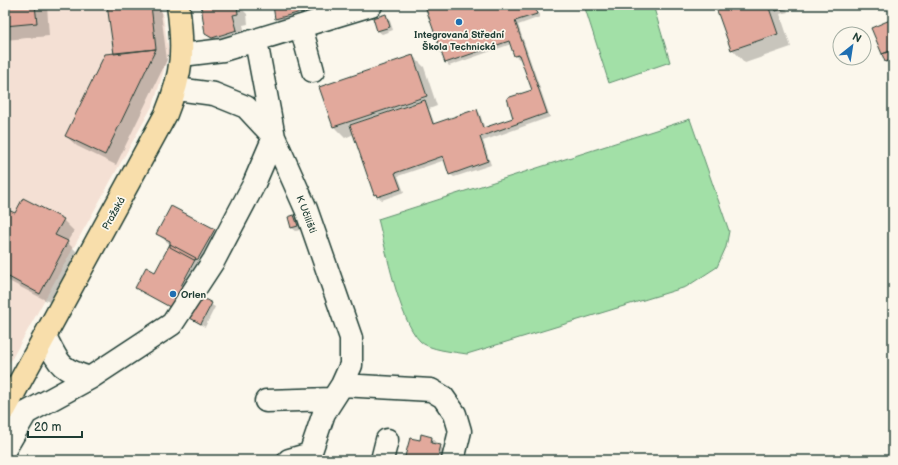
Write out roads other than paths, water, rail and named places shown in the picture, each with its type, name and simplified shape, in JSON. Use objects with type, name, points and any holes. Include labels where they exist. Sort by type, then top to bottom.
[{"type":"main road","name":"Pražská","points":[[5,409],[159,127],[177,89],[182,55],[182,31],[178,5]]},
{"type":"street","points":[[182,55],[223,50],[371,5]]},
{"type":"street","points":[[301,27],[313,71]]},
{"type":"street","name":"K Učilišti","points":[[256,41],[274,136],[306,209],[351,338],[351,365],[337,392],[324,412],[309,457]]},
{"type":"street","points":[[5,449],[26,413],[90,378],[172,324],[214,260],[253,186],[274,136],[246,107],[214,94],[177,89]]},
{"type":"street","points":[[45,336],[58,362],[69,372],[90,378]]},
{"type":"street","points":[[266,401],[337,392],[431,390],[443,397],[455,414],[460,431],[452,460]]},
{"type":"street","points":[[289,460],[309,457]]},
{"type":"place","name":"Integrovaná Střední Škola Technická","points":[[459,22]]},
{"type":"place","name":"Orlen","points":[[173,294]]}]
